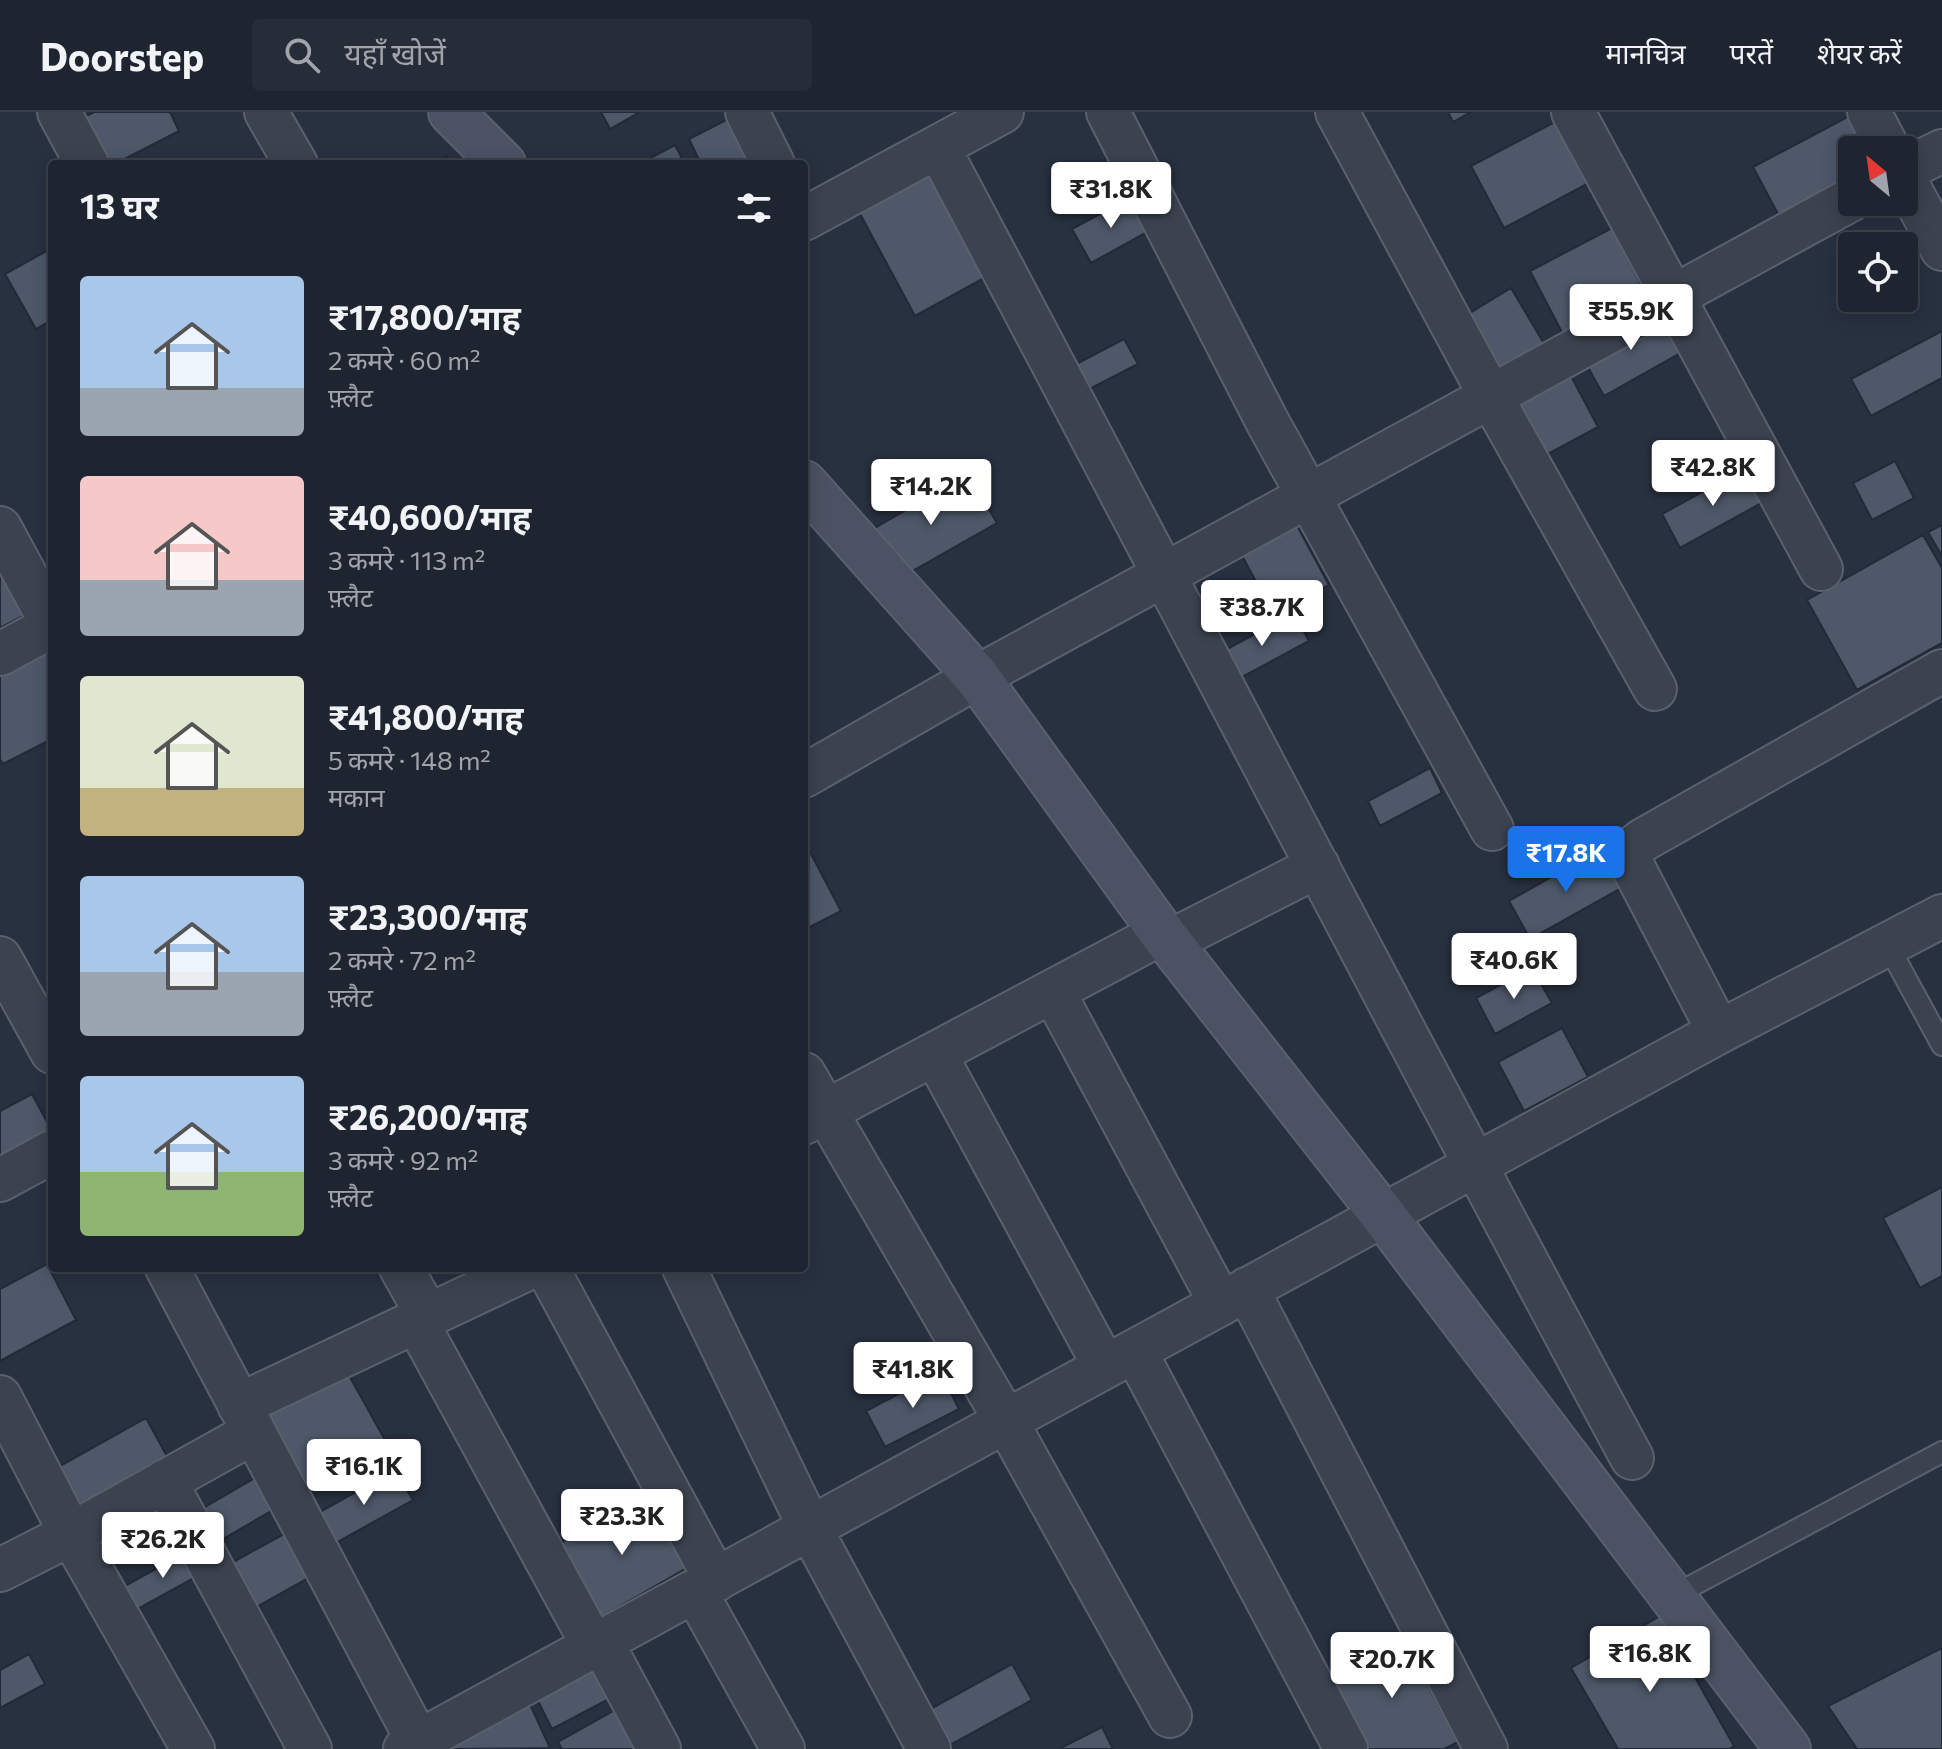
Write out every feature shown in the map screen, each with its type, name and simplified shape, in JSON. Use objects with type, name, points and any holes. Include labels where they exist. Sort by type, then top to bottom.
[{"type":"street","points":[[59,112],[85,160]]},
{"type":"street","points":[[266,112],[294,160]]},
{"type":"street","points":[[451,112],[499,160]]},
{"type":"street","points":[[747,112],[771,160]]},
{"type":"street","points":[[808,217],[1002,112]]},
{"type":"street","points":[[1108,112],[1308,496],[1492,829]]},
{"type":"street","points":[[1337,112],[1490,395],[1655,689]]},
{"type":"street","points":[[1573,112],[1821,569]]},
{"type":"street","points":[[1869,112],[1882,136]]},
{"type":"street","points":[[938,147],[1474,1166],[1632,1458]]},
{"type":"street","points":[[1918,163],[1942,151]]},
{"type":"street","points":[[1918,204],[1942,249]]},
{"type":"street","points":[[808,774],[977,677],[1838,207]]},
{"type":"street","points":[[808,487],[977,677],[1166,937],[1383,1215],[1788,1749]]},
{"type":"street","points":[[0,528],[48,618]]},
{"type":"street","points":[[0,654],[48,627]]},
{"type":"street","points":[[1719,1032],[1632,865],[1633,848],[1942,671]]},
{"type":"street","points":[[814,1118],[1053,991],[1318,866]]},
{"type":"street","points":[[169,1272],[415,1747],[1719,1032],[1942,916]]},
{"type":"street","points":[[0,958],[48,1045]]},
{"type":"street","points":[[1053,991],[1234,1297],[1486,1749]]},
{"type":"street","points":[[935,1054],[1120,1359],[1346,1749]]},
{"type":"street","points":[[808,1092],[814,1118],[1006,1421],[1170,1716]]},
{"type":"street","points":[[0,1180],[48,1154]]},
{"type":"street","points":[[403,1272],[422,1319],[598,1645],[659,1749]]},
{"type":"street","points":[[0,1570],[165,1481],[246,1418],[422,1319],[521,1272]]},
{"type":"street","points":[[549,1272],[783,1749]]},
{"type":"street","points":[[686,1272],[810,1528],[929,1749]]},
{"type":"street","points":[[0,1397],[71,1534],[193,1749]]},
{"type":"street","points":[[165,1481],[310,1749]]},
{"type":"lane","points":[[1887,944],[1942,1045]]},
{"type":"lane","points":[[1671,1597],[1942,1452]]},
{"type":"building","points":[[94,112],[170,112],[179,131],[123,160],[87,160],[69,125]]},
{"type":"building","points":[[601,112],[640,112],[610,129]]},
{"type":"building","points":[[1448,112],[1471,112],[1453,122]]},
{"type":"building","points":[[1857,112],[1870,136],[1838,136],[1838,199],[1785,227],[1753,167]]},
{"type":"building","points":[[732,117],[754,160],[699,160],[689,139]]},
{"type":"building","points":[[1555,122],[1587,184],[1504,228],[1471,166]]},
{"type":"building","points":[[675,145],[683,160],[647,160]]},
{"type":"building","points":[[930,172],[986,277],[915,316],[858,210]]},
{"type":"building","points":[[1131,197],[1149,231],[1091,263],[1072,229]]},
{"type":"building","points":[[1612,228],[1646,294],[1564,336],[1530,271]]},
{"type":"building","points":[[48,250],[48,322],[36,329],[5,274]]},
{"type":"building","points":[[1511,288],[1546,347],[1499,375],[1465,316]]},
{"type":"building","points":[[1658,309],[1682,352],[1604,396],[1580,353]]},
{"type":"building","points":[[1942,331],[1942,378],[1871,416],[1851,379]]},
{"type":"building","points":[[1124,339],[1138,364],[1074,397],[1061,372]]},
{"type":"building","points":[[1563,361],[1598,427],[1535,461],[1500,395]]},
{"type":"building","points":[[1895,461],[1914,498],[1872,520],[1853,483]]},
{"type":"building","points":[[1746,468],[1765,501],[1680,548],[1662,514]]},
{"type":"building","points":[[968,474],[997,523],[900,578],[861,536]]},
{"type":"building","points":[[1288,509],[1329,585],[1274,615],[1233,539]]},
{"type":"building","points":[[1942,525],[1942,556],[1928,532]]},
{"type":"building","points":[[1923,535],[1942,568],[1942,643],[1857,690],[1807,600]]},
{"type":"building","points":[[5,572],[27,614],[0,628],[0,575]]},
{"type":"building","points":[[1294,613],[1309,641],[1229,684],[1214,656]]},
{"type":"building","points":[[48,651],[48,741],[3,764],[0,759],[0,673]]},
{"type":"building","points":[[1430,768],[1442,793],[1380,826],[1368,801]]},
{"type":"building","points":[[1601,849],[1623,887],[1530,939],[1509,901]]},
{"type":"building","points":[[808,853],[841,911],[808,928]]},
{"type":"building","points":[[1532,968],[1552,1003],[1495,1034],[1476,998]]},
{"type":"building","points":[[1562,1028],[1588,1077],[1524,1111],[1498,1062]]},
{"type":"building","points":[[32,1094],[48,1124],[48,1134],[0,1165],[0,1111]]},
{"type":"building","points":[[1942,1187],[1942,1276],[1920,1288],[1883,1218]]},
{"type":"building","points":[[47,1264],[48,1272],[51,1272],[76,1320],[0,1361],[0,1289]]},
{"type":"building","points":[[346,1370],[390,1449],[310,1493],[267,1414]]},
{"type":"building","points":[[940,1372],[959,1409],[885,1447],[866,1411]]},
{"type":"building","points":[[146,1418],[169,1460],[78,1510],[55,1469]]},
{"type":"building","points":[[395,1470],[413,1500],[332,1545],[315,1515]]},
{"type":"building","points":[[255,1478],[273,1510],[204,1550],[186,1518]]},
{"type":"building","points":[[654,1489],[697,1562],[589,1624],[547,1551]]},
{"type":"building","points":[[293,1529],[317,1573],[242,1615],[217,1571]]},
{"type":"building","points":[[192,1549],[205,1572],[134,1611],[121,1588]]},
{"type":"building","points":[[1660,1616],[1734,1746],[1729,1749],[1618,1749],[1571,1668]]},
{"type":"building","points":[[1400,1633],[1458,1742],[1444,1749],[1369,1749],[1328,1672]]},
{"type":"building","points":[[1942,1648],[1942,1749],[1857,1749],[1828,1706]]},
{"type":"building","points":[[29,1654],[45,1684],[0,1708],[0,1670]]},
{"type":"building","points":[[1012,1664],[1032,1700],[943,1749],[914,1718]]},
{"type":"building","points":[[591,1665],[609,1699],[552,1729],[535,1695]]},
{"type":"building","points":[[528,1700],[550,1748],[446,1749]]},
{"type":"building","points":[[615,1710],[637,1749],[562,1749],[558,1742]]},
{"type":"building","points":[[1102,1727],[1113,1749],[1059,1749]]}]
